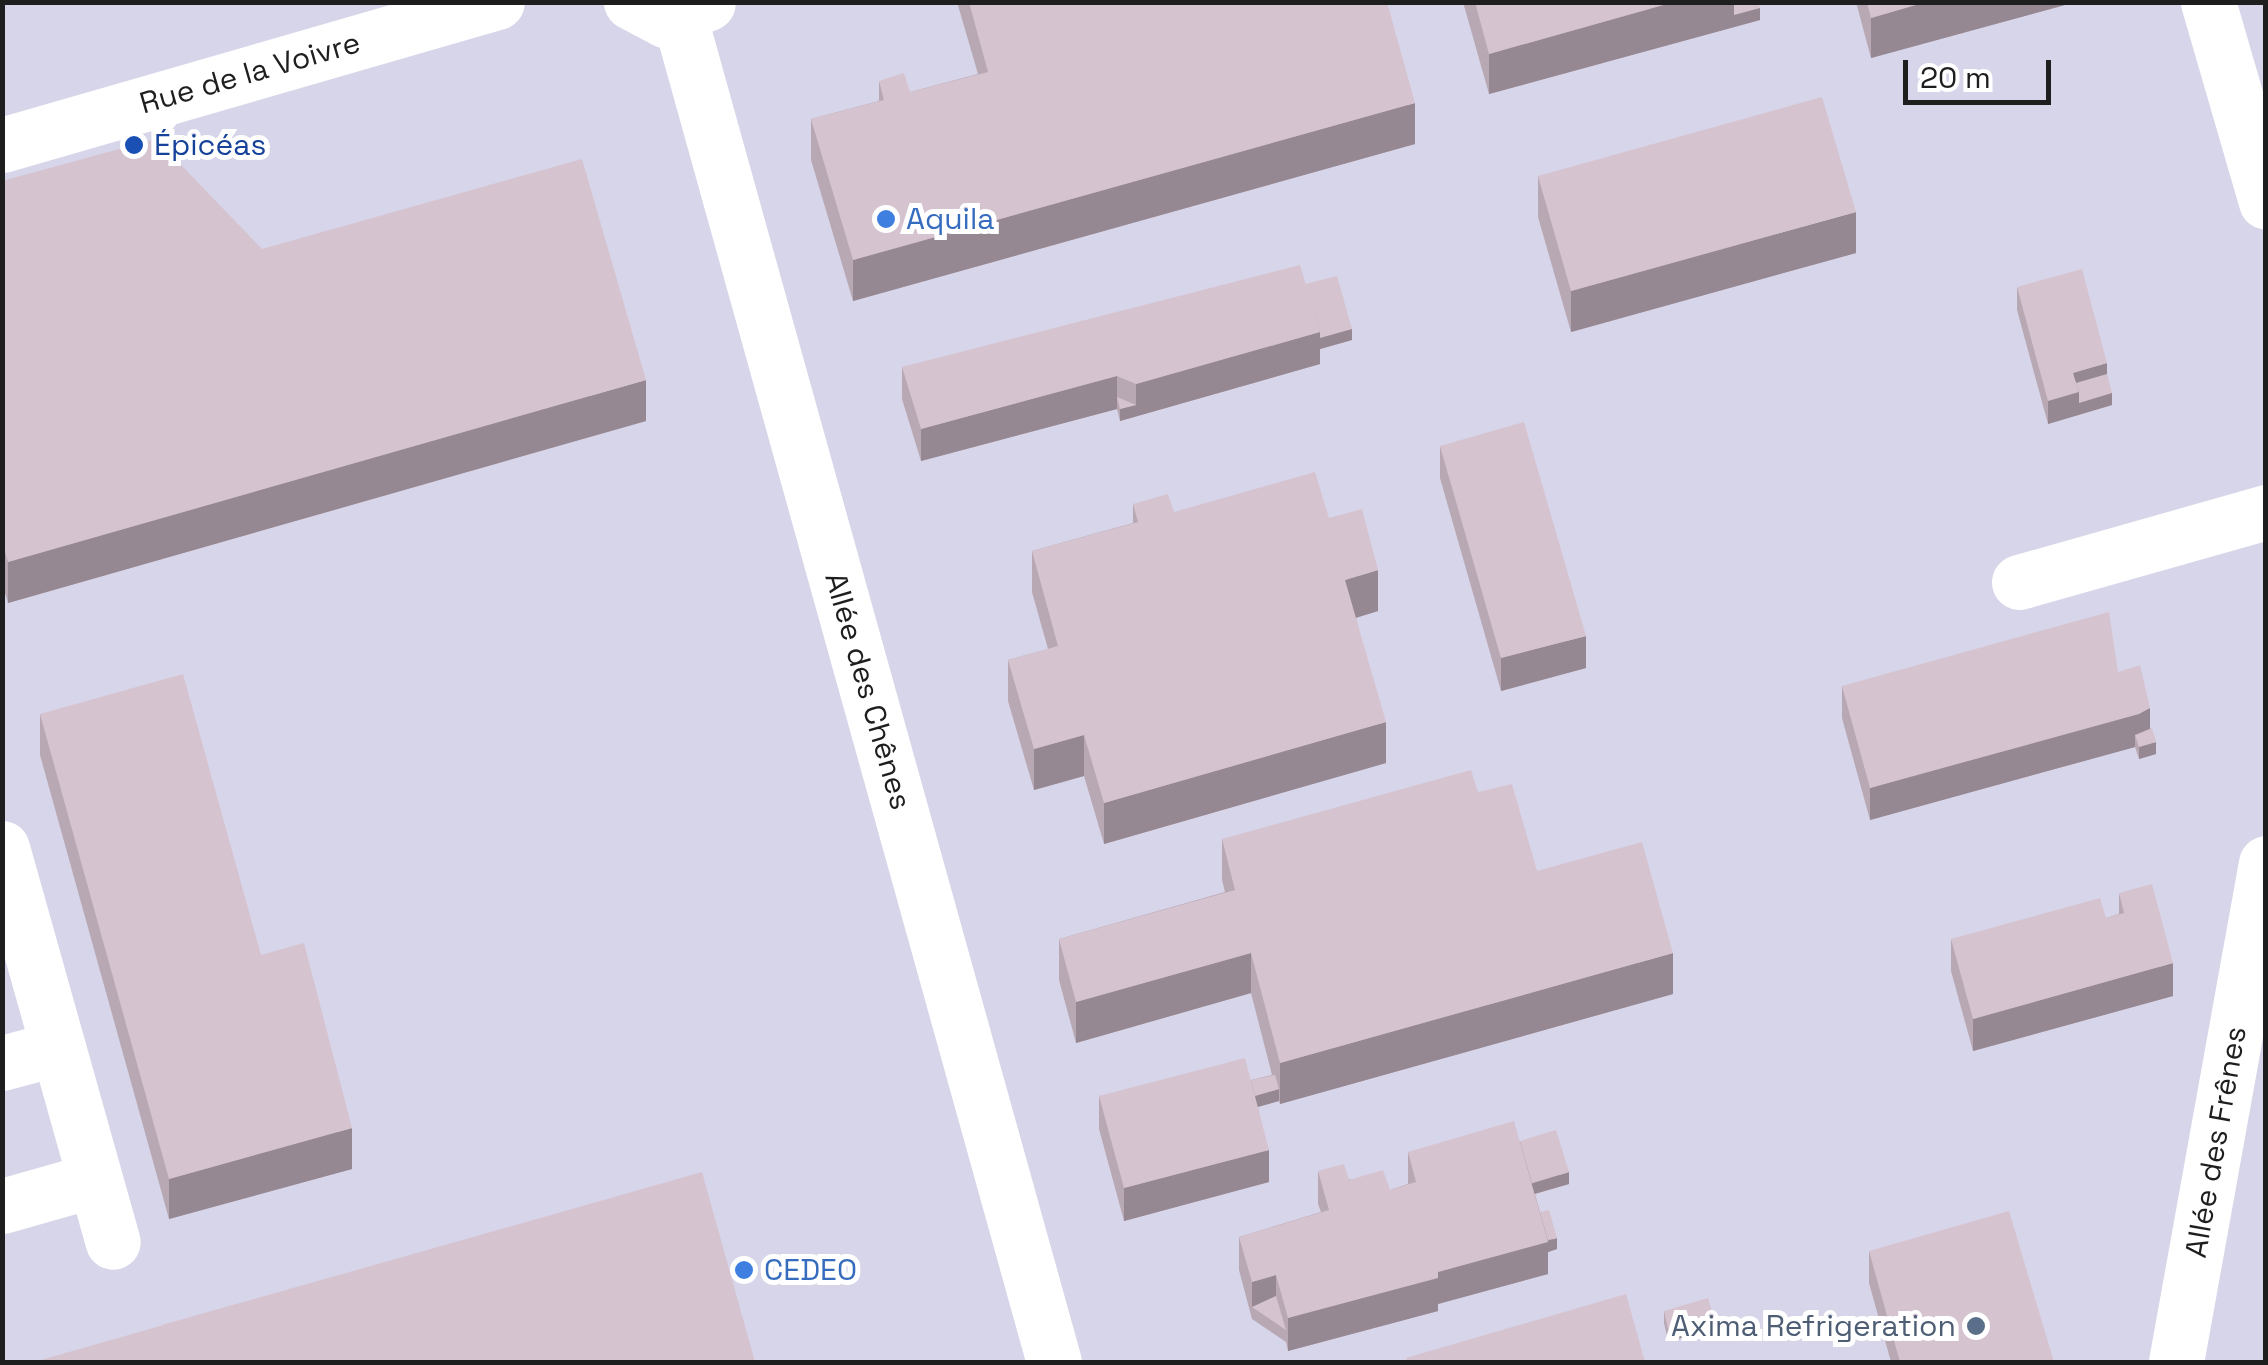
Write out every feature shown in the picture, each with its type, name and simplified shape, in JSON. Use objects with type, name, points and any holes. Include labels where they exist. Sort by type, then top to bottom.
[{"type":"street","name":"Rue de la Voivre","points":[[2,145],[497,2]]},
{"type":"street","points":[[2208,2],[2266,202]]},
{"type":"street","name":"Allée des Chênes","points":[[674,8],[1054,1362]]},
{"type":"street","points":[[2019,582],[2266,512]]},
{"type":"street","points":[[2,848],[113,1242]]},
{"type":"street","name":"Allée des Frênes","points":[[2176,1362],[2266,863]]},
{"type":"street","points":[[2,1063],[58,1048]]},
{"type":"street","points":[[2,1206],[94,1180]]},
{"type":"shaded area","points":[[3,3],[2265,3],[2265,1362],[3,1362]]},
{"type":"building","points":[[969,2],[1387,2],[1415,103],[853,260],[811,119],[884,100],[879,81],[904,73],[910,92],[988,72]]},
{"type":"building","points":[[1475,2],[1674,2],[1489,54]]},
{"type":"building","points":[[1734,2],[1758,2],[1760,8],[1734,15]]},
{"type":"building","points":[[1867,2],[1926,2],[1871,18]]},
{"type":"building","points":[[1822,97],[1856,212],[1571,291],[1538,176]]},
{"type":"building","points":[[156,139],[262,249],[582,159],[646,380],[8,562],[2,542],[2,181]]},
{"type":"building","points":[[1300,265],[1320,332],[1136,384],[1117,376],[921,429],[902,367]]},
{"type":"building","points":[[2082,269],[2107,363],[2073,373],[2079,392],[2048,401],[2017,287]]},
{"type":"building","points":[[1337,276],[1352,329],[1320,338],[1305,284]]},
{"type":"building","points":[[2107,374],[2112,393],[2079,403],[2076,383]]},
{"type":"building","points":[[1117,397],[1136,405],[1120,409]]},
{"type":"building","points":[[1524,422],[1586,636],[1501,658],[1440,446]]},
{"type":"building","points":[[1315,472],[1329,518],[1362,509],[1378,570],[1345,580],[1386,722],[1104,803],[1084,735],[1034,749],[1008,660],[1058,646],[1032,551],[1138,522],[1133,504],[1168,494],[1174,512]]},
{"type":"building","points":[[2109,612],[2118,672],[2140,665],[2150,708],[1870,788],[1842,686]]},
{"type":"building","points":[[183,674],[261,955],[304,943],[352,1128],[169,1179],[40,714]]},
{"type":"building","points":[[2152,728],[2156,742],[2139,747],[2135,735]]},
{"type":"building","points":[[1471,770],[1478,792],[1512,784],[1537,871],[1642,842],[1673,953],[1280,1063],[1251,953],[1076,1002],[1059,939],[1235,890],[1222,839]]},
{"type":"building","points":[[2152,884],[2173,963],[1973,1019],[1951,939],[2100,898],[2106,918],[2124,913],[2119,893]]},
{"type":"building","points":[[1245,1058],[1269,1150],[1124,1188],[1099,1096]]},
{"type":"building","points":[[1275,1075],[1279,1089],[1255,1096],[1251,1080]]},
{"type":"building","points":[[1514,1121],[1548,1242],[1438,1272],[1438,1278],[1288,1318],[1276,1275],[1252,1282],[1239,1237],[1329,1210],[1318,1171],[1344,1164],[1349,1180],[1383,1170],[1390,1190],[1416,1182],[1408,1152]]},
{"type":"building","points":[[1556,1130],[1569,1172],[1532,1183],[1520,1141]]},
{"type":"building","points":[[702,1172],[755,1362],[34,1362]]},
{"type":"building","points":[[1549,1210],[1557,1238],[1548,1240],[1540,1212]]},
{"type":"building","points":[[2009,1211],[2054,1362],[1900,1362],[1869,1251]]},
{"type":"building","points":[[491,1232],[162,1326],[162,1325]]},
{"type":"building","points":[[1626,1294],[1645,1362],[1407,1362],[1406,1358]]},
{"type":"building","points":[[1276,1296],[1286,1330],[1252,1307]]},
{"type":"building","points":[[1708,1298],[1714,1319],[1668,1329],[1664,1311]]},
{"type":"place","name":"Épicéas","points":[[134,145]]},
{"type":"place","name":"Aquila","points":[[886,219]]},
{"type":"place","name":"CEDEO","points":[[744,1270]]},
{"type":"place","name":"Axima Refrigeration","points":[[1976,1326]]}]
